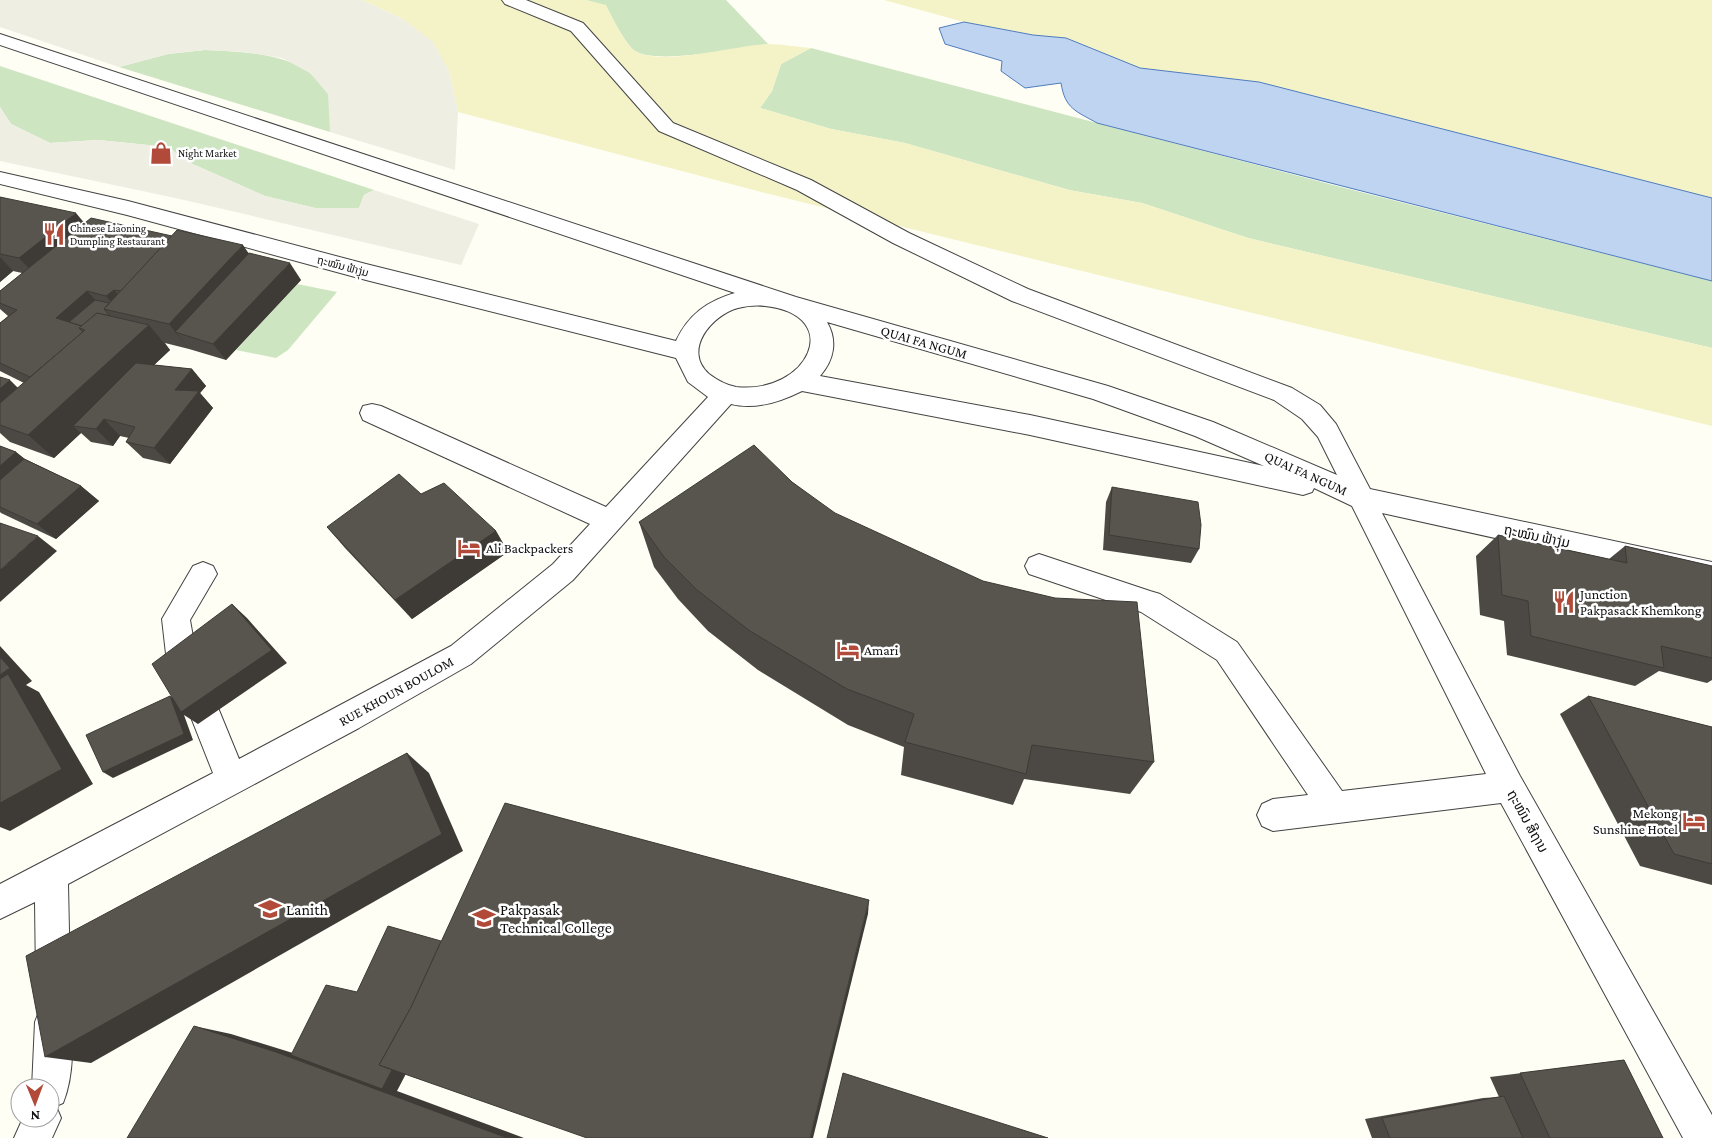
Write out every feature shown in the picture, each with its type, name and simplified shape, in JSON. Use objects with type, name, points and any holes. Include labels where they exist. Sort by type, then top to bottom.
[{"type":"street","name":"ຖະໜົນ ສີຖານ","points":[[511,0],[577,27],[666,127],[804,185],[900,238],[1020,295],[1283,394],[1311,412],[1327,431],[1510,786],[1704,1138]]},
{"type":"street","points":[[0,38],[789,303],[805,312],[817,324],[823,338],[822,354],[814,369],[800,382],[784,390],[765,395],[745,396],[726,393],[710,386],[697,377],[689,365],[686,352],[691,331],[708,313],[732,301],[761,298],[789,303]]},
{"type":"street","name":"ຖະໝົນ ຟ້າງຸ່ມ","points":[[0,178],[128,208],[366,272],[686,352]]},
{"type":"street","points":[[106,226],[128,208]]},
{"type":"street","name":"QUAI FA NGUM","points":[[789,303],[1098,392],[1204,429],[1363,498]]},
{"type":"street","name":"QUAI FA NGUM","points":[[800,382],[1030,425],[1363,498]]},
{"type":"street","name":"RUE KHOUN BOULOM","points":[[0,902],[348,718],[461,654],[563,572],[726,393]]},
{"type":"street","points":[[372,413],[610,521]]},
{"type":"street","name":"ຖະໝົນ ຟ້າງຸ່ມ","points":[[1363,498],[1712,574]]},
{"type":"street","points":[[1039,566],[1150,603],[1227,651],[1335,808]]},
{"type":"street","points":[[203,574],[176,619],[177,628],[181,654],[232,780]]},
{"type":"street","points":[[1273,815],[1510,786]]},
{"type":"street","points":[[51,875],[54,1045],[51,1078]]},
{"type":"shaded area","points":[[0,0],[362,0],[403,19],[433,42],[449,71],[458,112],[455,170],[330,132],[328,94],[310,73],[282,58],[244,52],[205,50],[168,54],[119,67],[0,27]]},
{"type":"shaded area","points":[[586,0],[726,0],[768,44],[679,56],[646,55],[631,48],[606,6]]},
{"type":"shaded area","points":[[811,48],[1329,184],[1712,281],[1712,348],[1248,238],[1142,203],[1069,190],[905,143],[831,129],[760,108],[772,91],[781,64]]},
{"type":"shaded area","points":[[205,50],[273,57],[290,62],[305,70],[318,80],[328,94],[330,132],[119,67],[168,54]]},
{"type":"shaded area","points":[[0,66],[374,190],[364,195],[359,208],[315,208],[265,196],[188,162],[168,147],[98,140],[50,143],[11,124],[0,107]]},
{"type":"shaded area","points":[[0,107],[11,124],[50,143],[98,140],[168,147],[188,162],[265,196],[315,208],[359,208],[364,195],[374,190],[479,224],[461,265],[180,199],[0,161]]},
{"type":"shaded area","points":[[297,284],[337,292],[288,350],[276,358],[236,350]]},
{"type":"sand","points":[[362,0],[586,0],[606,5],[627,43],[635,51],[662,57],[699,54],[768,44],[811,48],[781,64],[772,91],[760,108],[831,129],[905,143],[1069,190],[1142,203],[1248,238],[1712,348],[1712,426],[765,193],[458,112],[449,71],[403,19]]},
{"type":"sand","points":[[884,0],[1712,0],[1712,198],[1259,82],[1140,68],[1066,38],[1033,35],[964,22]]},
{"type":"water","points":[[964,22],[1033,35],[1066,38],[1140,68],[1259,82],[1712,198],[1712,281],[1097,123],[1077,112],[1069,104],[1065,99],[1061,83],[1025,88],[1001,71],[1002,61],[945,44],[939,28]]},
{"type":"building","points":[[0,197],[76,213],[19,258],[0,254]]},
{"type":"building","points":[[91,218],[172,236],[121,291],[114,290],[106,296],[87,291],[56,318],[82,326],[79,328],[83,332],[30,377],[0,363],[0,323],[17,310],[0,303],[0,291]]},
{"type":"building","points":[[177,230],[243,245],[169,324],[104,309]]},
{"type":"building","points":[[249,253],[290,263],[213,344],[175,332]]},
{"type":"building","points":[[95,300],[109,303],[104,309],[110,316],[97,313],[82,326],[69,322]]},
{"type":"building","points":[[97,313],[149,325],[28,435],[0,425],[0,403],[85,330],[79,328]]},
{"type":"building","points":[[136,363],[192,369],[175,390],[199,391],[154,448],[126,442],[135,427],[104,419],[96,429],[73,426]]},
{"type":"building","points":[[0,377],[10,380],[0,389]]},
{"type":"building","name":"Amari","points":[[754,445],[792,482],[835,513],[983,581],[1055,598],[1137,602],[1154,762],[1032,745],[1026,774],[905,742],[914,714],[847,689],[750,631],[697,590],[664,557],[639,522]]},
{"type":"building","points":[[0,446],[16,452],[0,466]]},
{"type":"building","points":[[24,459],[81,486],[37,524],[0,507],[0,480]]},
{"type":"building","points":[[399,474],[421,494],[444,483],[496,531],[395,600],[327,527]]},
{"type":"building","points":[[1112,487],[1198,502],[1201,525],[1199,549],[1109,535]]},
{"type":"building","points":[[0,523],[38,536],[0,570]]},
{"type":"building","points":[[1498,535],[1627,563],[1625,546],[1712,566],[1712,658],[1661,646],[1664,668],[1531,636],[1528,601],[1502,595]]},
{"type":"building","points":[[232,604],[272,650],[181,712],[152,664]]},
{"type":"building","points":[[0,657],[10,668],[0,675]]},
{"type":"building","points":[[8,674],[62,769],[0,803],[0,679]]},
{"type":"building","points":[[170,696],[184,734],[103,772],[86,735]]},
{"type":"building","points":[[1588,696],[1712,727],[1712,864],[1674,854]]},
{"type":"building","name":"Lanith","points":[[407,753],[442,834],[45,1057],[26,956]]},
{"type":"building","points":[[505,803],[869,900],[810,1138],[587,1138],[379,1065],[411,1007]]},
{"type":"building","points":[[388,926],[441,941],[411,1007],[379,1065],[392,1070],[382,1089],[291,1055],[326,985],[357,992]]},
{"type":"building","points":[[194,1026],[276,1052],[507,1138],[127,1138]]},
{"type":"building","points":[[1624,1060],[1663,1138],[1550,1138],[1520,1073]]},
{"type":"building","points":[[843,1073],[1048,1138],[827,1138]]},
{"type":"building","points":[[1504,1096],[1523,1138],[1390,1138],[1382,1118]]},
{"type":"place","name":"Night Market","points":[[161,153]]},
{"type":"place","name":"Chinese Liaoning Dumpling Restaurant","points":[[54,234]]},
{"type":"place","name":"Ali Backpackers","points":[[469,548]]},
{"type":"place","name":"Junction Pakpasack Khemkong","points":[[1564,602]]},
{"type":"place","name":"Amari","points":[[848,650]]},
{"type":"place","name":"Mekong Sunshine Hotel","points":[[1694,821]]},
{"type":"place","name":"Lanith","points":[[270,909]]},
{"type":"place","name":"Pakpasak Technical College","points":[[484,918]]}]
